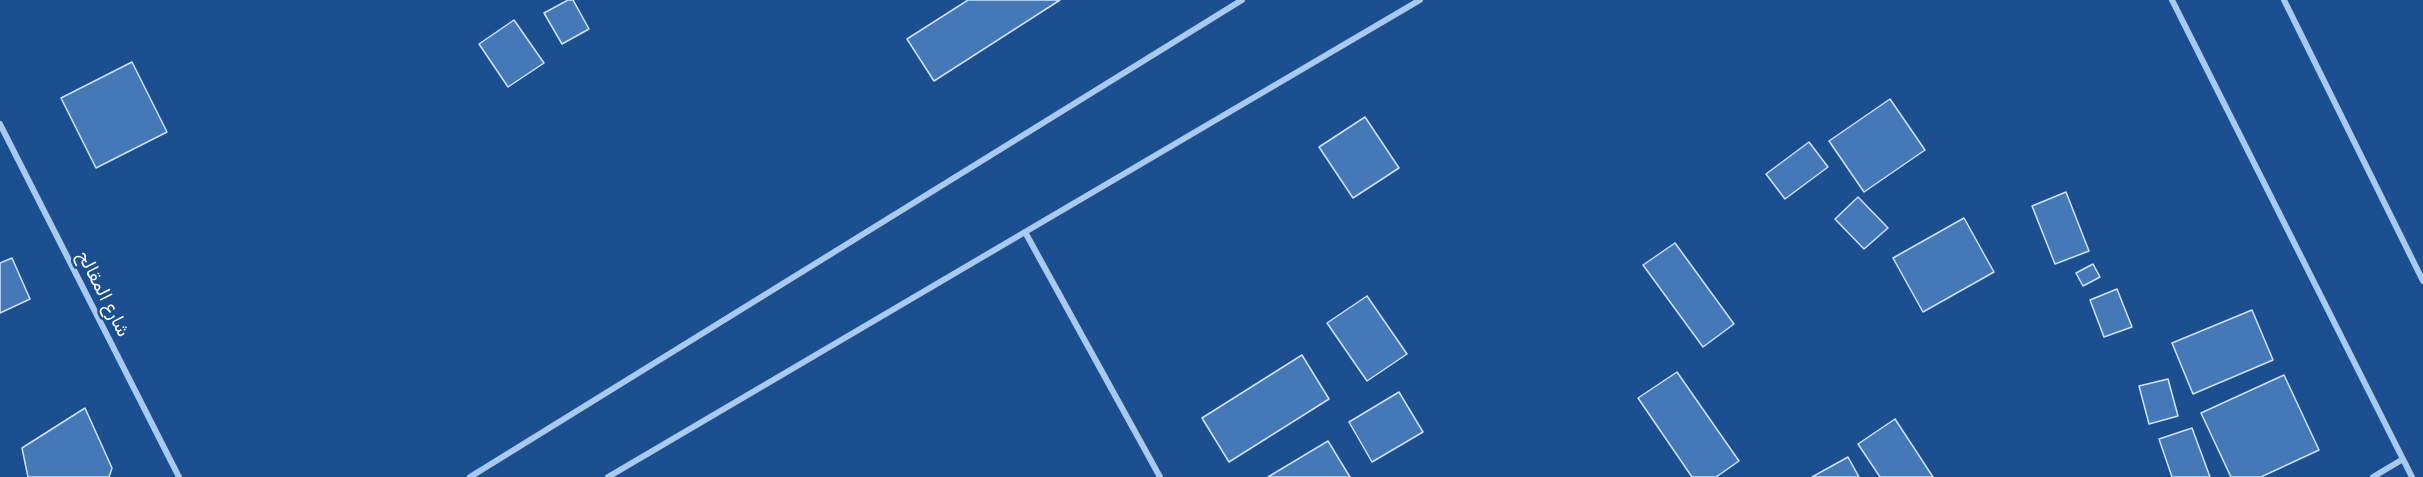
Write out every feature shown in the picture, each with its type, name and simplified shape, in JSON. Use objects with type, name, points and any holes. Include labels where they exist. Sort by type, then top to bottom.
[{"type":"street","points":[[470,477],[1242,0]]},
{"type":"street","points":[[608,477],[1420,0]]},
{"type":"street","points":[[2172,0],[2412,477]]},
{"type":"street","points":[[2284,0],[2423,280]]},
{"type":"street","name":"شارع المقالح","points":[[0,124],[179,477]]},
{"type":"street","points":[[1025,232],[1160,477]]},
{"type":"street","points":[[2373,477],[2403,459]]},
{"type":"building","points":[[568,0],[573,0],[589,29],[562,44],[544,13]]},
{"type":"building","points":[[968,0],[1060,0],[934,81],[907,39]]},
{"type":"building","points":[[514,20],[544,63],[508,87],[479,44]]},
{"type":"building","points":[[132,62],[167,132],[96,168],[61,98]]},
{"type":"building","points":[[1890,99],[1925,150],[1864,192],[1829,141]]},
{"type":"building","points":[[1365,117],[1399,168],[1353,198],[1319,147]]},
{"type":"building","points":[[1809,142],[1828,167],[1785,199],[1766,174]]},
{"type":"building","points":[[2066,192],[2089,251],[2055,264],[2032,206]]},
{"type":"building","points":[[1858,197],[1888,228],[1864,249],[1835,219]]},
{"type":"building","points":[[1964,218],[1994,272],[1923,312],[1893,258]]},
{"type":"building","points":[[1675,243],[1734,324],[1703,347],[1643,265]]},
{"type":"building","points":[[12,258],[30,299],[0,313],[0,263]]},
{"type":"building","points":[[2093,264],[2100,277],[2083,286],[2076,273]]},
{"type":"building","points":[[2117,289],[2132,327],[2104,337],[2090,300]]},
{"type":"building","points":[[1367,296],[1407,354],[1367,381],[1327,323]]},
{"type":"building","points":[[2252,310],[2273,360],[2193,394],[2172,343]]},
{"type":"building","points":[[1302,355],[1329,399],[1229,462],[1202,418]]},
{"type":"building","points":[[1677,372],[1739,461],[1716,477],[1692,477],[1638,398]]},
{"type":"building","points":[[2284,375],[2319,450],[2261,477],[2231,477],[2201,413]]},
{"type":"building","points":[[2168,379],[2178,416],[2149,424],[2139,386]]},
{"type":"building","points":[[1399,392],[1423,432],[1372,462],[1349,422]]},
{"type":"building","points":[[85,408],[112,468],[109,477],[28,477],[22,448]]},
{"type":"building","points":[[1895,419],[1933,477],[1880,477],[1858,444]]},
{"type":"building","points":[[2192,428],[2210,477],[2172,477],[2159,439]]},
{"type":"building","points":[[1328,441],[1350,477],[1268,477]]},
{"type":"building","points":[[1848,457],[1859,477],[1812,477]]}]
